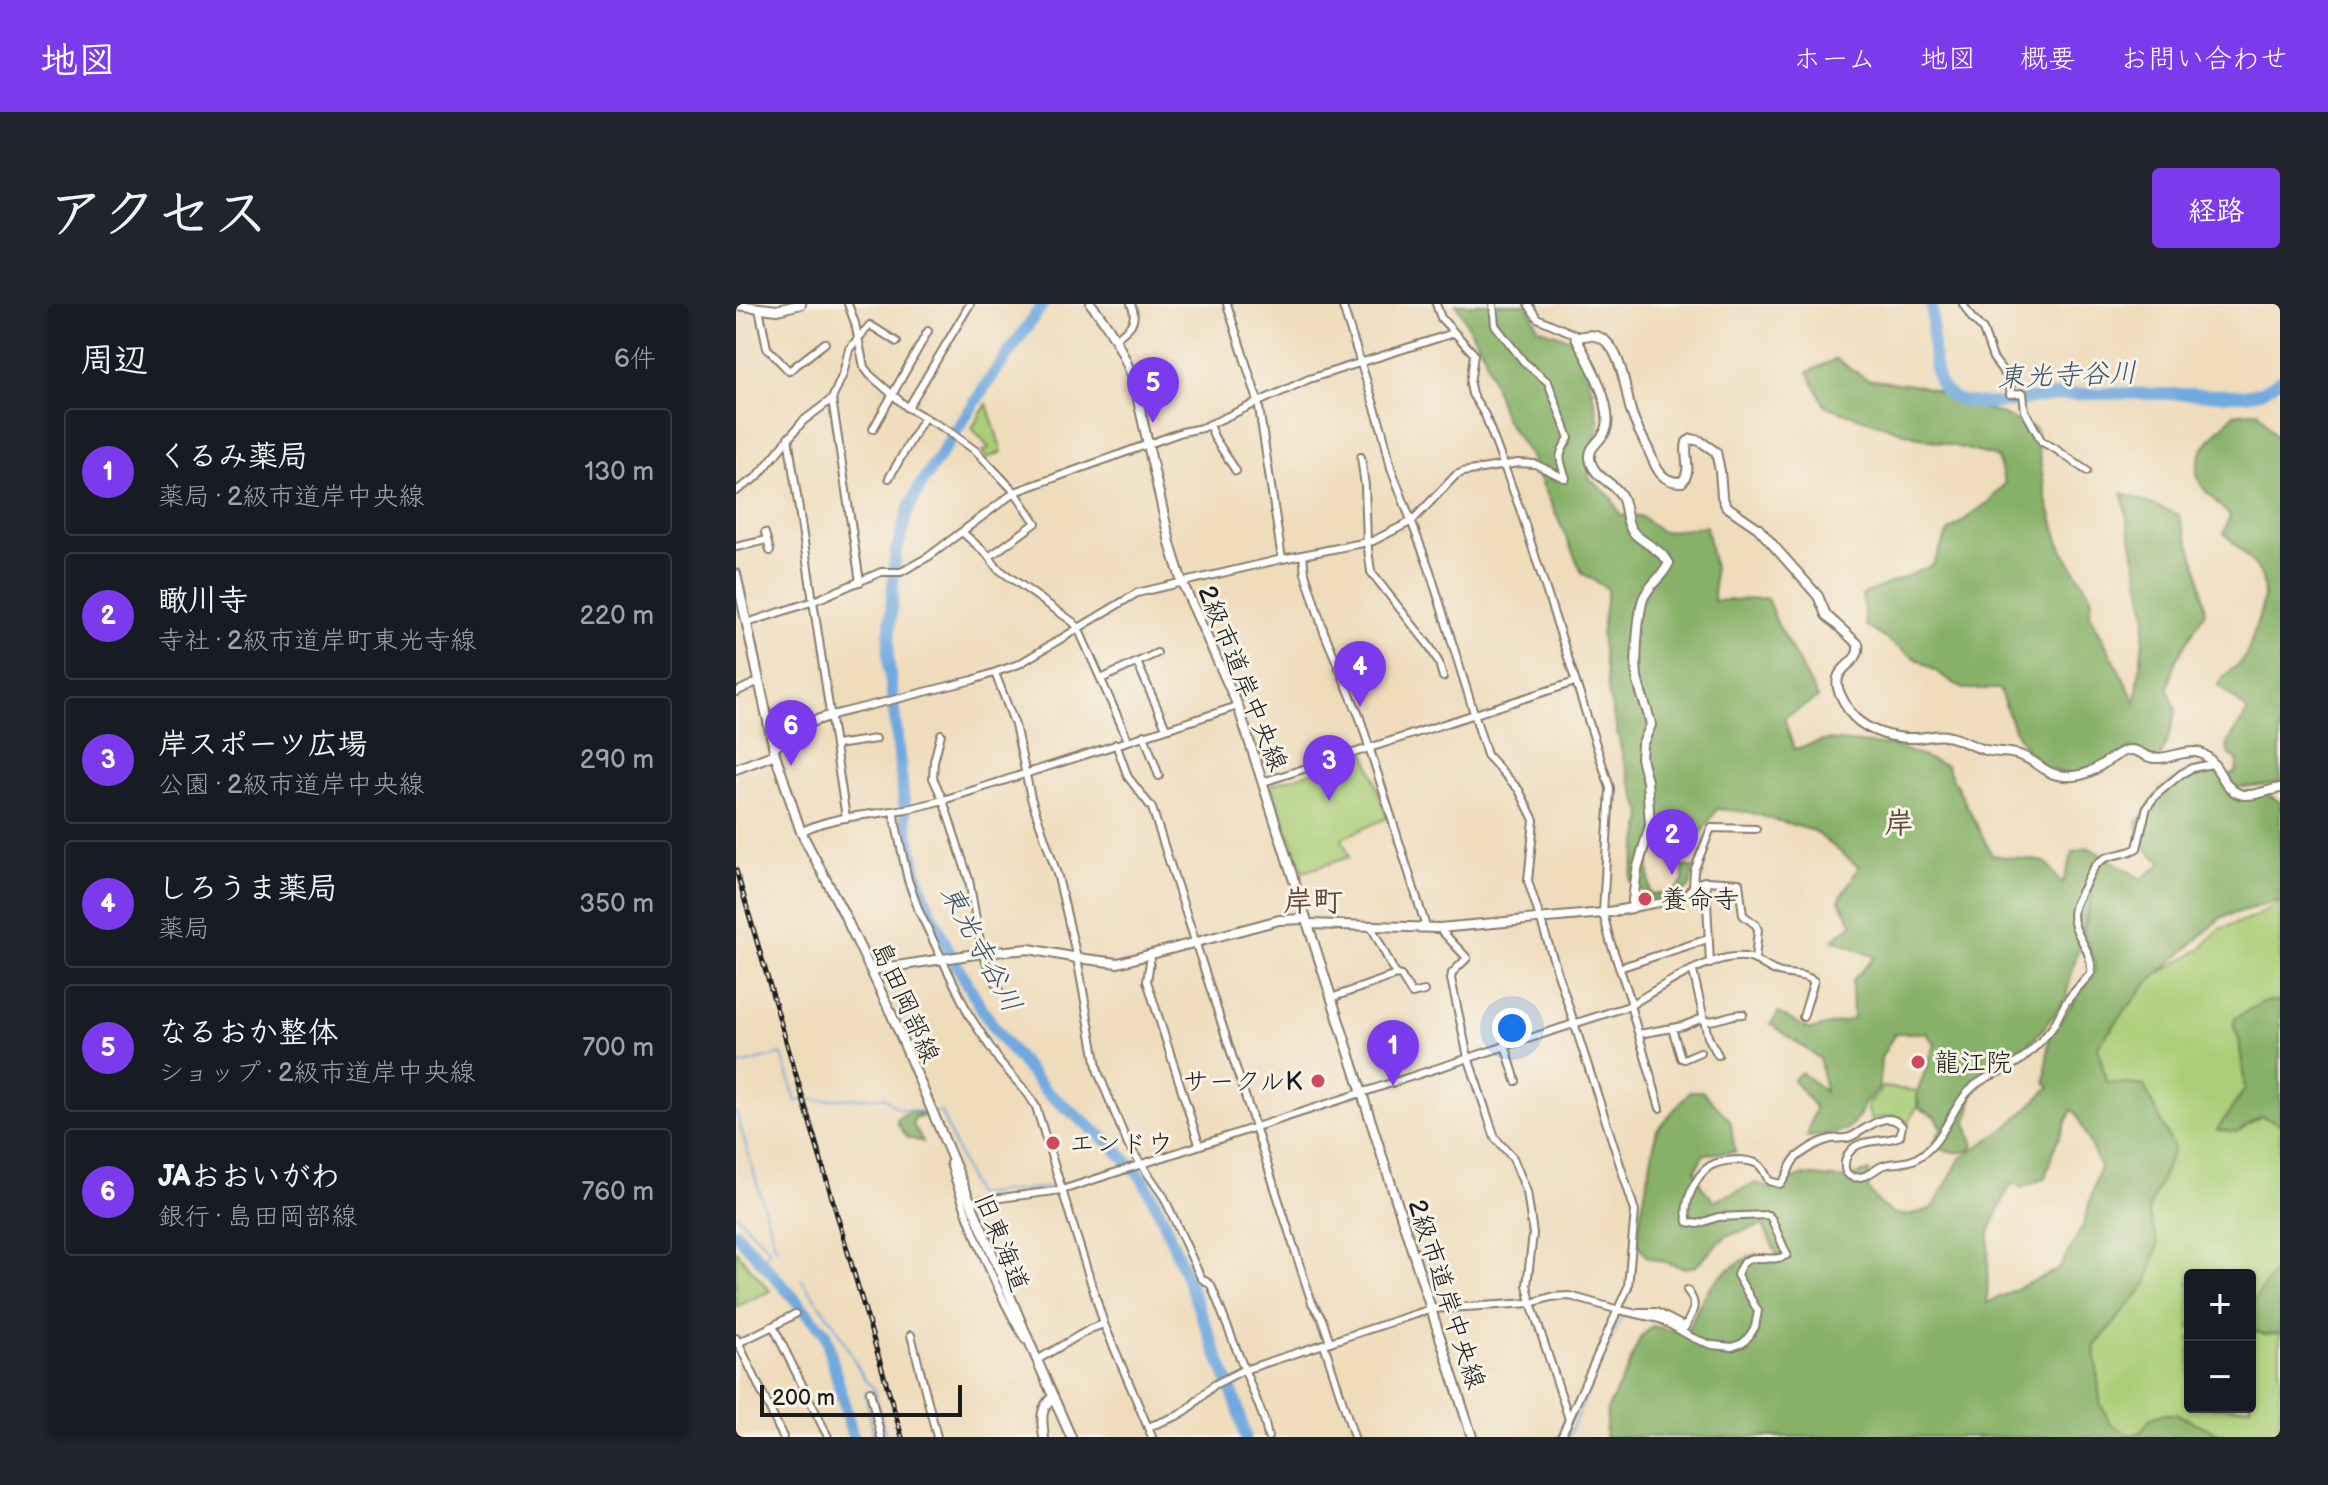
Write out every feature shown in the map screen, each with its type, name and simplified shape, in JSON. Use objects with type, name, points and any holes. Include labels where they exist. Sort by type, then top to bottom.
[{"type":"street","points":[[736,305],[777,310],[801,304]]},
{"type":"street","points":[[848,304],[864,367],[908,408],[976,451],[1015,492],[1036,523],[989,557]]},
{"type":"street","points":[[908,408],[970,304]]},
{"type":"street","name":"2級市道岸中央線","points":[[1091,304],[1116,338],[1134,382],[1171,547],[1182,582],[1238,706],[1472,1437]]},
{"type":"street","points":[[1116,338],[1133,323],[1131,304]]},
{"type":"street","points":[[1227,304],[1258,401],[1282,559]]},
{"type":"street","points":[[1342,304],[1391,468],[1452,638],[1487,755],[1519,790],[1534,820],[1528,881],[1635,1211],[1628,1287],[1561,1437]]},
{"type":"street","points":[[1436,304],[1441,318],[1474,354],[1470,384],[1472,394],[1485,415],[1520,509],[1610,788],[1603,913],[1660,1108]]},
{"type":"street","points":[[736,769],[774,751],[789,732],[799,726],[1019,664],[1137,593],[1373,541],[1412,521],[1456,475],[1518,463],[1535,464],[1566,478],[1559,460],[1569,438],[1548,382],[1524,362],[1495,325],[1493,304]]},
{"type":"street","points":[[1528,304],[1537,318],[1581,337]]},
{"type":"street","points":[[1963,304],[1983,330],[1993,358],[2011,383],[2010,394],[2023,393],[2025,411],[2042,442],[2087,471]]},
{"type":"street","points":[[759,308],[767,348],[789,371],[825,343]]},
{"type":"street","points":[[736,491],[757,477],[803,421],[832,399],[849,349],[870,325],[897,342]]},
{"type":"street","points":[[873,429],[928,331]]},
{"type":"street","points":[[747,623],[814,601],[881,572],[901,572],[928,557],[1015,492],[1210,424],[1309,379],[1454,333]]},
{"type":"street","points":[[1632,908],[1637,870],[1650,825],[1647,781],[1641,758],[1642,745],[1651,725],[1637,675],[1639,621],[1643,599],[1669,563],[1664,555],[1634,534],[1621,495],[1593,469],[1590,450],[1607,429],[1607,423],[1594,373],[1576,338],[1581,337],[1596,335],[1616,354],[1632,416],[1658,473],[1674,482],[1682,482],[1687,477],[1688,469],[1685,447],[1692,439],[1716,452],[1726,506],[1758,528],[1818,596],[1826,615],[1858,644],[1856,655],[1839,672],[1837,687],[1851,714],[1865,727],[1902,737],[1948,736],[1984,750],[2026,757],[2048,774],[2066,776],[2091,772],[2129,750],[2154,758],[2198,753],[2204,754],[2240,794],[2280,788]]},
{"type":"street","points":[[832,399],[860,582]]},
{"type":"street","points":[[889,478],[924,418]]},
{"type":"street","points":[[1210,424],[1214,437],[1236,471]]},
{"type":"street","points":[[788,437],[846,818]]},
{"type":"street","points":[[1361,457],[1371,572],[1430,647],[1443,677]]},
{"type":"street","points":[[962,532],[997,568],[1078,628],[1128,740]]},
{"type":"street","points":[[736,547],[766,536],[770,551]]},
{"type":"street","points":[[1303,555],[1305,573],[1324,632],[1360,718],[1426,927]]},
{"type":"street","name":"島田岡部線","points":[[736,574],[774,751],[801,832],[871,970],[1071,1437]]},
{"type":"street","points":[[1101,679],[1157,653]]},
{"type":"street","points":[[1137,662],[1166,728]]},
{"type":"street","points":[[995,673],[1015,725],[1025,774],[1058,877],[1098,1072],[1128,1145],[1164,1197],[1201,1278],[1211,1285],[1242,1371],[1264,1419],[1268,1437]]},
{"type":"street","points":[[736,692],[759,681]]},
{"type":"street","points":[[1263,782],[1575,682]]},
{"type":"street","points":[[801,832],[846,818],[914,808],[943,800],[1238,706]]},
{"type":"street","points":[[941,734],[933,778],[969,880],[982,953],[1000,991]]},
{"type":"street","points":[[1144,735],[1159,776]]},
{"type":"street","points":[[836,745],[876,739]]},
{"type":"street","points":[[1116,744],[1128,777],[1152,808],[1312,1303],[1322,1319],[1354,1437]]},
{"type":"street","points":[[1148,1427],[1187,1410],[1214,1385],[1242,1371],[1431,1309],[1531,1303],[1570,1296],[1660,1319],[1712,1345],[1732,1347],[1743,1343],[1755,1327],[1758,1311],[1737,1275],[1739,1267],[1754,1257],[1783,1258],[1787,1255],[1768,1215],[1718,1217],[1698,1224],[1688,1222],[1686,1208],[1701,1175],[1710,1166],[1721,1162],[1752,1161],[1758,1164],[1769,1181],[1780,1184],[1792,1162],[1812,1147],[1827,1140],[1849,1137],[1884,1119],[1893,1119],[1902,1126],[1900,1136],[1858,1145],[1850,1150],[1844,1165],[1851,1177],[1863,1177],[1884,1165],[1909,1162],[1930,1148],[1948,1126],[1965,1096],[1983,1080],[2023,1058],[2053,1027],[2068,1000],[2091,973],[2090,956],[2074,925],[2073,910],[2093,867],[2102,860],[2137,848],[2147,807],[2156,795],[2181,774],[2212,764]]},
{"type":"street","points":[[897,811],[908,880],[919,911],[946,958],[982,1037],[1036,1107],[1104,1324],[1152,1437]]},
{"type":"street","points":[[1693,887],[1694,871],[1711,828],[1756,829]]},
{"type":"street","points":[[871,970],[1029,949],[1118,963],[1279,920],[1439,928],[1603,913],[1675,900],[1697,883],[1706,881],[1739,883],[1743,915],[1758,930],[1755,960]]},
{"type":"street","points":[[1706,881],[1710,964]]},
{"type":"street","points":[[1371,926],[1396,975]]},
{"type":"street","points":[[1439,928],[1467,958],[1452,973],[1451,979],[1468,1057],[1495,1138],[1513,1158],[1527,1192],[1533,1234],[1527,1285],[1569,1419]]},
{"type":"street","points":[[1619,968],[1708,939]]},
{"type":"street","points":[[1151,955],[1147,981],[1199,1144]]},
{"type":"street","points":[[970,1202],[1062,1190],[1631,1004],[1693,971],[1729,958],[1748,957],[1777,972],[1807,976],[1814,981],[1803,1017]]},
{"type":"street","points":[[1693,971],[1708,1037],[1718,1055]]},
{"type":"street","points":[[1331,998],[1396,975],[1401,976],[1412,994],[1424,991]]},
{"type":"street","points":[[1639,1034],[1704,1020],[1717,1021],[1728,1014],[1743,1014]]},
{"type":"street","points":[[1511,1018],[1519,1041]]},
{"type":"street","points":[[1672,1028],[1681,1058],[1700,1052]]},
{"type":"street","points":[[1505,1045],[1516,1081]]},
{"type":"street","name":"旧東海道","points":[[942,1135],[966,1210],[1004,1301],[1037,1360]]},
{"type":"street","points":[[1627,1312],[1656,1312],[1685,1327],[1695,1306],[1687,1290]]},
{"type":"street","points":[[783,1437],[737,1342],[795,1314]]},
{"type":"street","points":[[1037,1360],[1104,1324]]},
{"type":"street","points":[[773,1326],[828,1437]]},
{"type":"street","points":[[911,1335],[937,1437]]},
{"type":"street","points":[[870,1391],[881,1437]]},
{"type":"street","points":[[1044,1437],[1042,1412],[1046,1402],[1053,1397]]},
{"type":"green space","points":[[1456,304],[1528,304],[1538,328],[1573,340],[1589,377],[1599,423],[1589,478],[1611,497],[1620,515],[1642,517],[1662,532],[1706,526],[1714,569],[1714,601],[1767,598],[1777,623],[1818,698],[1784,718],[1794,749],[1827,740],[1893,746],[1946,765],[1992,855],[2045,862],[2062,884],[2073,852],[2088,847],[2142,879],[2162,863],[2140,843],[2137,823],[2161,789],[2183,775],[2203,769],[2216,771],[2238,792],[2266,793],[2280,802],[2280,900],[2222,917],[2145,986],[2098,1046],[2106,1082],[2144,1086],[2174,1149],[2148,1211],[2158,1245],[2147,1284],[2095,1346],[2100,1402],[2110,1423],[2129,1435],[2141,1432],[2151,1418],[2177,1414],[2227,1437],[1605,1437],[1607,1410],[1640,1338],[1652,1326],[1686,1333],[1705,1296],[1730,1268],[1756,1254],[1768,1262],[1777,1254],[1763,1225],[1726,1236],[1696,1266],[1685,1268],[1647,1257],[1637,1243],[1657,1129],[1691,1091],[1702,1091],[1730,1120],[1735,1152],[1704,1154],[1695,1170],[1702,1187],[1714,1201],[1756,1183],[1770,1189],[1804,1175],[1842,1179],[1869,1171],[1868,1189],[1889,1211],[1903,1215],[1933,1208],[1960,1159],[2007,1127],[2050,1087],[2045,1082],[2049,1036],[2092,977],[2095,963],[2083,934],[2093,894],[2067,991],[2068,996],[2043,1029],[2013,1060],[1976,1078],[1967,1124],[1974,1146],[1970,1150],[1949,1151],[1932,1146],[1942,1128],[1936,1117],[1919,1108],[1917,1093],[1935,1044],[1926,1033],[1895,1033],[1881,1058],[1879,1088],[1864,1104],[1859,1117],[1846,1130],[1807,1137],[1815,1107],[1793,1080],[1801,1072],[1825,1092],[1820,1059],[1771,1024],[1778,1013],[1810,1030],[1853,1019],[1852,981],[1875,957],[1833,939],[1853,924],[1839,900],[1859,867],[1814,831],[1748,812],[1717,809],[1693,846],[1648,850],[1650,894],[1674,891],[1683,882],[1683,866],[1693,868],[1690,887],[1677,897],[1652,900],[1630,881],[1643,817],[1624,761],[1609,696],[1601,635],[1608,589],[1582,573],[1530,456],[1504,417],[1484,354]],"holes":[[[2072,1109],[2100,1166],[2083,1226],[2059,1269],[1987,1303],[1989,1232],[2009,1187],[2015,1183],[2021,1188],[2045,1178]]]},
{"type":"green space","points":[[1836,359],[1867,379],[1921,386],[2035,428],[2046,497],[2061,547],[2092,597],[2090,614],[2136,703],[2146,613],[2122,493],[2179,515],[2199,573],[2205,612],[2176,660],[2168,688],[2176,710],[2159,761],[2130,748],[2114,763],[2082,777],[2046,769],[2027,751],[2014,729],[1999,689],[1963,689],[1866,626],[1862,595],[1933,565],[1948,532],[1990,501],[2005,483],[1997,457],[1911,435],[1825,406],[1808,372]]},
{"type":"green space","points":[[987,404],[1002,452],[987,458],[982,452],[989,448],[972,428]]},
{"type":"green space","points":[[2258,411],[2280,442],[2280,783],[2234,788],[2224,778],[2236,772],[2238,761],[2228,753],[2227,744],[2248,711],[2218,685],[2247,652],[2261,611],[2263,584],[2255,565],[2224,533],[2230,516],[2202,487],[2197,473],[2206,445],[2234,414]]},
{"type":"green space","points":[[1366,754],[1387,818],[1342,838],[1349,857],[1303,872],[1271,785]]},
{"type":"green space","points":[[2280,902],[2280,1437],[2033,1437],[2133,1131],[2085,1072],[2104,1007],[2202,948],[2219,929],[2253,918]]},
{"type":"green space","points":[[2280,1001],[2280,1124],[2261,1116],[2237,1132],[2217,1130],[2245,1089],[2235,1018],[2263,1002]]},
{"type":"green space","points":[[1883,1087],[1917,1091],[1917,1107],[1907,1125],[1896,1116],[1871,1119],[1867,1107]]},
{"type":"green space","points":[[910,1110],[926,1116],[915,1117],[913,1125],[923,1142],[908,1138],[897,1123],[897,1119]]},
{"type":"green space","points":[[736,1251],[770,1291],[736,1307]]},
{"type":"green space","points":[[2275,1271],[2280,1272],[2280,1333],[2256,1332],[2256,1298]]},
{"type":"waterway","name":"東光寺谷川","points":[[1043,304],[920,486],[908,510],[895,556],[888,657],[907,829],[917,876],[927,904],[952,957],[1002,1039],[1047,1092],[1110,1143],[1143,1179],[1163,1219],[1219,1359],[1237,1405],[1245,1437]]},
{"type":"waterway","name":"東光寺谷川","points":[[1932,304],[1934,360],[1939,381],[1954,398],[1965,401],[2015,402],[2061,395],[2107,393],[2245,395],[2261,392],[2280,380]]},
{"type":"waterway","points":[[736,1066],[782,1054],[796,1101],[884,1097],[897,1108],[929,1113]]},
{"type":"waterway","points":[[736,1112],[776,1248]]},
{"type":"waterway","points":[[935,1112],[941,1112],[975,1195],[1058,1186],[1117,1167]]},
{"type":"waterway","points":[[736,1214],[770,1250],[762,1261]]},
{"type":"waterway","points":[[736,1233],[825,1333],[853,1437]]},
{"type":"waterway","points":[[801,1279],[836,1327],[865,1380],[874,1389],[886,1437]]},
{"type":"waterway","points":[[1568,1437],[1623,1314]]},
{"type":"waterway","points":[[865,1392],[874,1437]]},
{"type":"railway","points":[[736,870],[902,1437]]},
{"type":"place","name":"なるおか整体","points":[[1153,423]]},
{"type":"place","name":"しろうま薬局","points":[[1360,707]]},
{"type":"place","name":"JAおおいがわ","points":[[791,766]]},
{"type":"place","name":"岸スポーツ広場","points":[[1329,801]]},
{"type":"place","name":"瞰川寺","points":[[1672,875]]},
{"type":"place","name":"養命寺","points":[[1645,899]]},
{"type":"place","name":"龍江院","points":[[1918,1062]]},
{"type":"place","name":"サークルK","points":[[1318,1081]]},
{"type":"place","name":"くるみ薬局","points":[[1393,1086]]},
{"type":"place","name":"エンドウ","points":[[1053,1143]]},
{"type":"district","name":"岸","points":[[1899,823]]},
{"type":"district","name":"岸町","points":[[1313,901]]}]
